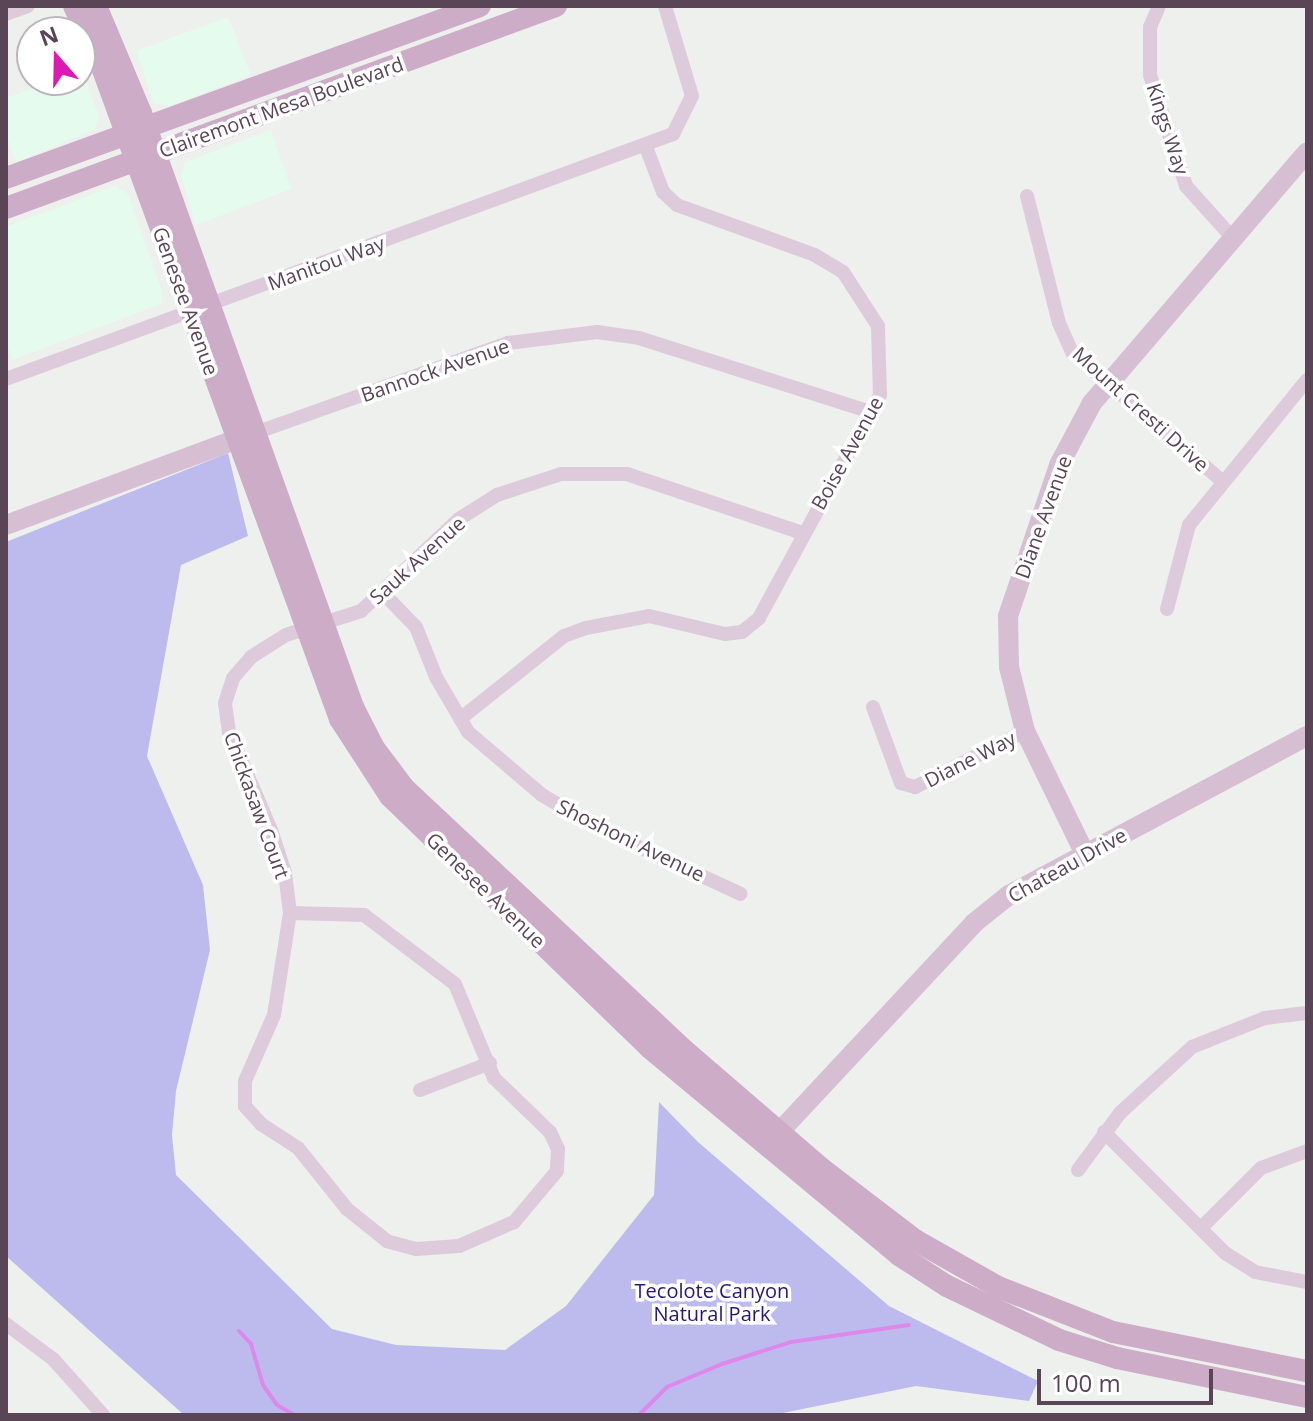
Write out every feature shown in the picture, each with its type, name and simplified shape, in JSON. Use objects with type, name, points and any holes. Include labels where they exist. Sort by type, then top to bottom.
[{"type":"main road","name":"Genesee Avenue","points":[[74,6],[137,131]]},
{"type":"main road","name":"Genesee Avenue","points":[[96,6],[145,157],[314,625],[351,742],[390,796],[650,1048],[764,1147],[899,1255],[1022,1324],[1117,1358],[1307,1397]]},
{"type":"main road","name":"Clairemont Mesa Boulevard","points":[[6,178],[480,6]]},
{"type":"main road","name":"Clairemont Mesa Boulevard","points":[[6,208],[556,6]]},
{"type":"main road","name":"Genesee Avenue","points":[[314,625],[361,723],[404,788],[603,977],[781,1132],[915,1240],[998,1287],[1113,1332],[1307,1371]]},
{"type":"street","points":[[6,14],[28,6]]},
{"type":"street","name":"Manitou Way","points":[[6,379],[646,147],[673,134],[692,96],[665,6]]},
{"type":"street","name":"Kings Way","points":[[1159,6],[1150,27],[1150,75],[1186,186],[1232,237]]},
{"type":"street","name":"Boise Avenue","points":[[460,719],[564,636],[586,628],[649,616],[725,634],[742,632],[759,618],[802,533],[874,413],[883,382],[878,326],[843,272],[815,255],[677,205],[663,192],[646,147]]},
{"type":"street","name":"Diane Avenue","points":[[1085,854],[1025,731],[1009,667],[1008,616],[1059,465],[1092,403],[1307,152]]},
{"type":"street","name":"Mount Cresti Drive","points":[[1027,196],[1059,323],[1072,352],[1221,480]]},
{"type":"street","name":"Bannock Avenue","points":[[6,525],[508,343],[597,332],[639,338],[874,413]]},
{"type":"street","points":[[1167,609],[1189,525],[1221,480],[1307,380]]},
{"type":"street","name":"Sauk Avenue","points":[[314,625],[361,611],[459,519],[522,484],[561,474],[627,474],[802,533]]},
{"type":"street","name":"Shoshoni Avenue","points":[[383,593],[416,627],[468,732],[542,795],[598,828],[741,894]]},
{"type":"street","name":"Chickasaw Court","points":[[314,625],[251,657],[233,678],[225,703],[229,732],[285,873],[290,913],[274,1015],[245,1081],[245,1106],[317,1167],[347,1209],[387,1241],[416,1249],[459,1246],[514,1222],[557,1171],[558,1149],[550,1132],[505,1093],[490,1063]]},
{"type":"street","name":"Diane Way","points":[[873,707],[901,783],[915,787],[1025,731]]},
{"type":"street","name":"Chateau Drive","points":[[764,1147],[974,923],[1009,895],[1307,736]]},
{"type":"street","points":[[290,913],[346,911],[384,925],[455,984],[490,1063],[420,1090]]},
{"type":"street","points":[[1078,1170],[1104,1132],[1192,1047],[1239,1025],[1307,1013]]},
{"type":"street","points":[[1104,1132],[1225,1253],[1255,1272],[1307,1282]]},
{"type":"street","points":[[1201,1228],[1261,1168],[1307,1151]]},
{"type":"street","points":[[7,1327],[53,1359],[103,1415]]},
{"type":"shaded area","points":[[228,17],[251,75],[170,106],[154,103],[136,51]]},
{"type":"shaded area","points":[[16,94],[91,96],[99,117],[94,130],[16,162],[6,135],[6,98]]},
{"type":"shaded area","points":[[271,130],[291,189],[196,225],[181,175],[185,162]]},
{"type":"shaded area","points":[[115,186],[128,194],[162,291],[161,304],[12,360],[6,341],[6,227]]},
{"type":"green space","name":"Tecolote Canyon Natural Park","points":[[228,453],[248,536],[181,565],[147,756],[203,885],[210,950],[176,1091],[172,1135],[176,1175],[332,1329],[396,1345],[505,1350],[566,1306],[654,1195],[659,1102],[698,1142],[889,1306],[1038,1381],[1029,1401],[916,1386],[773,1415],[184,1415],[6,1256],[6,542]]},
{"type":"waterway","points":[[639,1415],[667,1387],[722,1364],[791,1342],[909,1325]]},
{"type":"waterway","points":[[239,1331],[251,1344],[263,1385],[277,1405],[294,1415]]}]
